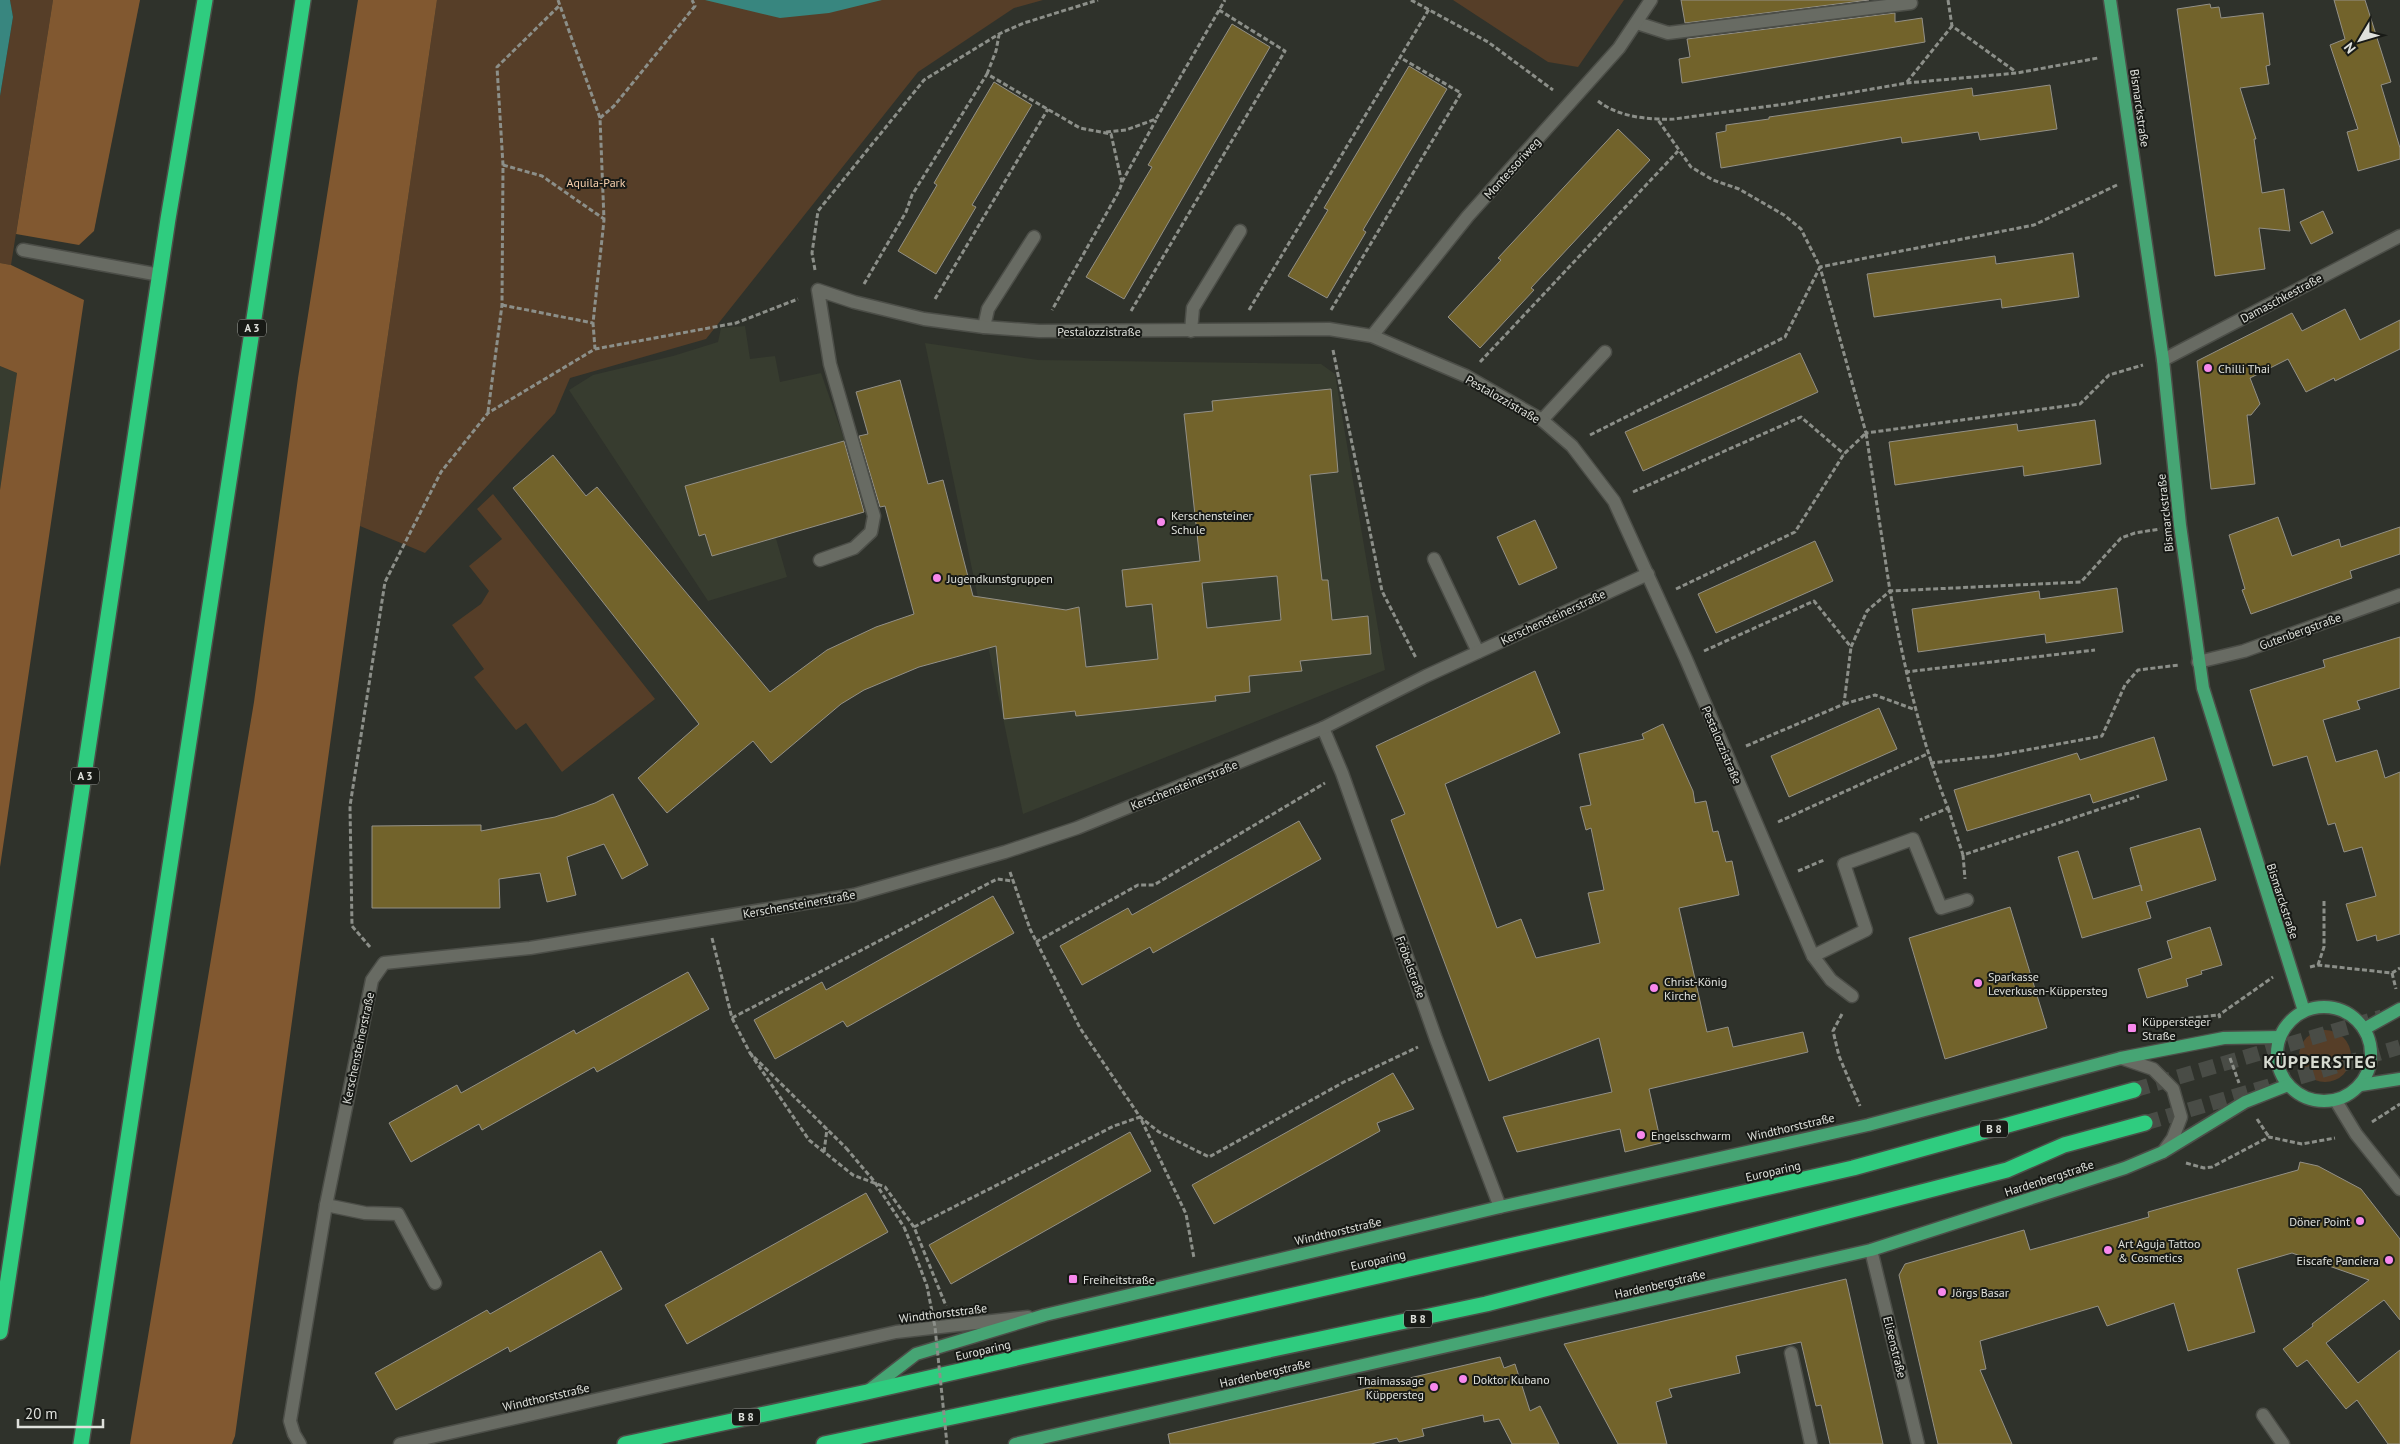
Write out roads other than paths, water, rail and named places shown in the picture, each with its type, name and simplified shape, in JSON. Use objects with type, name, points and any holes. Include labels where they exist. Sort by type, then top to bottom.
[{"type":"highway","name":"A 3","points":[[0,1332],[160,275],[205,0]]},
{"type":"highway","name":"A 3","points":[[81,1444],[303,0]]},
{"type":"highway","name":"Europaring","points":[[625,1444],[867,1392],[1853,1168],[2134,1090]]},
{"type":"highway","name":"B 8","points":[[824,1444],[1486,1304],[2007,1170],[2064,1145],[2145,1123]]},
{"type":"main road","name":"Bismarckstraße","points":[[2110,0],[2163,360],[2180,525],[2198,662],[2203,688],[2304,1011]]},
{"type":"main road","points":[[2318,1007],[2341,1010],[2354,1018],[2364,1029],[2370,1042],[2371,1055],[2367,1075],[2361,1085],[2352,1093],[2336,1101],[2314,1101],[2302,1096],[2288,1085],[2278,1065],[2276,1051],[2280,1038],[2288,1024],[2304,1011],[2318,1007]]},
{"type":"main road","points":[[2364,1029],[2400,1010]]},
{"type":"main road","name":"Windthorststraße","points":[[1045,1315],[1500,1207],[1868,1124],[2121,1058],[2224,1038],[2280,1038]]},
{"type":"main road","points":[[2361,1085],[2400,1080]]},
{"type":"main road","name":"Hardenbergstraße","points":[[1016,1444],[1871,1250],[2125,1168],[2163,1152],[2245,1102],[2288,1085]]},
{"type":"main road","points":[[867,1392],[916,1354],[1045,1315]]},
{"type":"street","name":"Montessoriweg","points":[[1372,336],[1468,216],[1584,90],[1637,22],[1651,0]]},
{"type":"street","points":[[1637,22],[1668,34],[1911,3]]},
{"type":"street","points":[[1191,331],[1193,308],[1240,231]]},
{"type":"street","name":"Damaschkestraße","points":[[2163,360],[2400,236]]},
{"type":"street","points":[[984,327],[988,309],[1034,237]]},
{"type":"street","points":[[22,250],[160,275]]},
{"type":"street","name":"Pestalozzistraße","points":[[820,560],[854,548],[871,532],[874,516],[830,364],[818,290],[854,302],[924,319],[984,327],[1039,331],[1324,329],[1372,336],[1466,376],[1542,420],[1572,446],[1614,501],[1686,659],[1813,956],[1832,980],[1852,996]]},
{"type":"street","points":[[1542,420],[1605,352]]},
{"type":"street","points":[[1434,559],[1478,652]]},
{"type":"street","name":"Kerschensteinerstraße","points":[[300,1444],[294,1434],[290,1421],[326,1205],[372,980],[384,963],[530,948],[854,895],[1005,852],[1077,828],[1323,728],[1426,676],[1648,574]]},
{"type":"street","name":"Gutenbergstraße","points":[[2198,662],[2244,651],[2400,595]]},
{"type":"street","name":"Fröbelstraße","points":[[1323,728],[1342,773],[1436,1038],[1500,1207]]},
{"type":"street","points":[[1813,956],[1866,930],[1844,864],[1913,839],[1941,908],[1967,900]]},
{"type":"street","points":[[2121,1058],[2154,1069],[2173,1089],[2181,1117],[2173,1138],[2163,1152]]},
{"type":"street","points":[[2336,1101],[2356,1134],[2400,1189]]},
{"type":"street","points":[[326,1205],[365,1213],[398,1214],[436,1283]]},
{"type":"street","name":"Elisenstraße","points":[[1871,1250],[1918,1444]]},
{"type":"street","name":"Windthorststraße","points":[[400,1444],[896,1332],[1045,1315]]},
{"type":"street","points":[[1791,1353],[1811,1444]]},
{"type":"street","points":[[2263,1414],[2283,1444]]},
{"type":"water","points":[[0,0],[10,0],[13,17],[0,96]]},
{"type":"water","points":[[705,0],[882,0],[829,13],[780,18]]},
{"type":"tunnel","points":[[2134,1090],[2382,1017]]},
{"type":"tunnel","points":[[2145,1123],[2400,1047]]},
{"type":"place","name":"Chilli Thai","points":[[2208,368]]},
{"type":"place","name":"Kerschensteiner Schule","points":[[1161,522]]},
{"type":"place","name":"Jugendkunstgruppen","points":[[937,578]]},
{"type":"place","name":"Sparkasse Leverkusen-Küppersteg","points":[[1978,983]]},
{"type":"place","name":"Christ-König Kirche","points":[[1654,988]]},
{"type":"place","name":"Küppersteger Straße","points":[[2132,1028]]},
{"type":"place","name":"Engelsschwarm","points":[[1641,1135]]},
{"type":"place","name":"Döner Point","points":[[2360,1221]]},
{"type":"place","name":"Art Aguja Tattoo & Cosmetics","points":[[2108,1250]]},
{"type":"place","name":"Eiscafe Panciera","points":[[2389,1260]]},
{"type":"place","name":"Freiheitstraße","points":[[1073,1279]]},
{"type":"place","name":"Jörgs Basar","points":[[1942,1292]]},
{"type":"place","name":"Doktor Kubano","points":[[1463,1379]]},
{"type":"place","name":"Thaimassage Küppersteg","points":[[1434,1387]]},
{"type":"district","name":"KÜPPERSTEG","points":[[2320,1061]]},
{"type":"park label","name":"Aquila-Park","points":[[596,182]]}]
